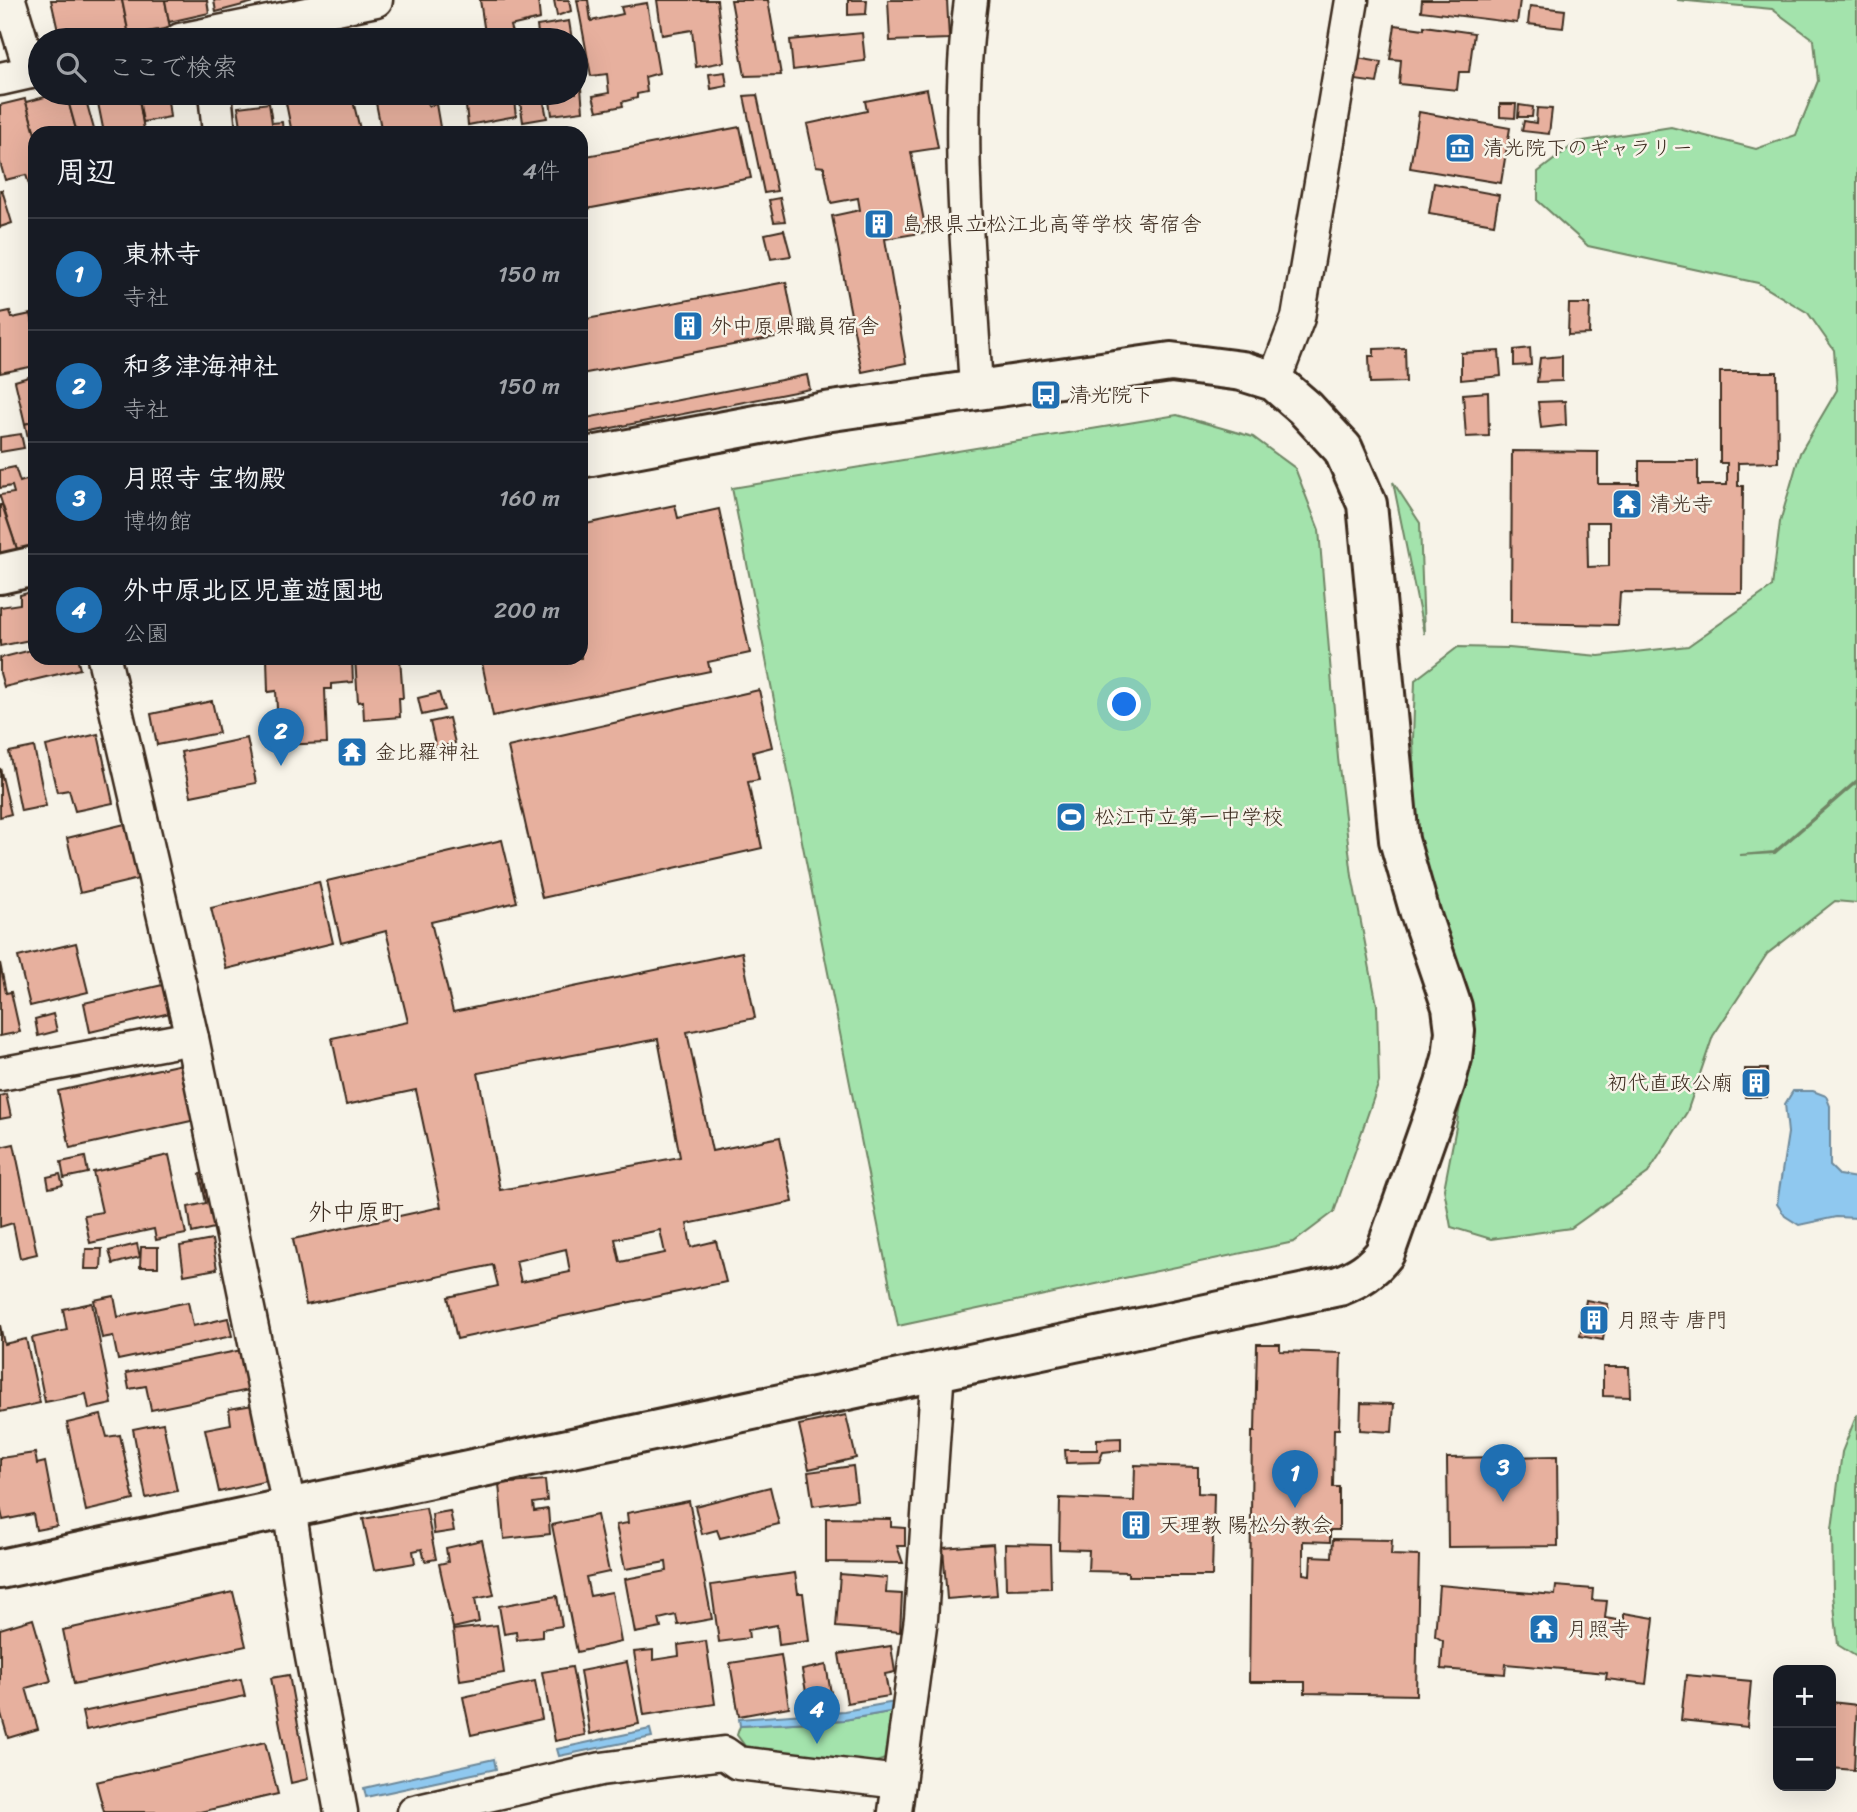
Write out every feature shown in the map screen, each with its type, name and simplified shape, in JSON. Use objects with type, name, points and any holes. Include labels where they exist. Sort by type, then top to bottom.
[{"type":"street","points":[[9,0],[28,50]]},
{"type":"street","points":[[246,28],[376,0]]},
{"type":"street","points":[[971,0],[965,58],[963,133],[976,389]]},
{"type":"street","points":[[1274,381],[1298,318],[1352,0]]},
{"type":"street","points":[[0,79],[28,73]]},
{"type":"street","points":[[216,105],[218,126]]},
{"type":"street","points":[[0,1569],[1339,1286],[1359,1278],[1374,1267],[1385,1253],[1445,1084],[1455,1031],[1452,1007],[1399,840],[1367,504],[1343,449],[1306,408],[1274,381],[1242,371],[1171,362],[825,412],[588,457]]},
{"type":"street","points":[[0,574],[28,568]]},
{"type":"street","points":[[106,665],[192,1038],[289,1507],[310,1646],[341,1812]]},
{"type":"street","points":[[0,1074],[192,1038]]},
{"type":"street","points":[[414,1812],[601,1769],[724,1753],[738,1763],[897,1797],[921,1618],[938,1370]]},
{"type":"green space","points":[[1677,0],[1857,0],[1857,780],[1774,852],[1740,855],[1775,853],[1857,782],[1857,903],[1835,901],[1767,954],[1713,1036],[1687,1112],[1648,1173],[1571,1228],[1491,1239],[1451,1227],[1444,1189],[1473,1039],[1464,981],[1436,900],[1416,823],[1413,739],[1415,680],[1458,647],[1509,648],[1599,656],[1688,646],[1772,587],[1780,522],[1800,453],[1837,390],[1834,350],[1808,313],[1758,283],[1588,246],[1538,201],[1538,172],[1577,142],[1671,127],[1756,149],[1796,135],[1818,81],[1814,40],[1772,9]]},
{"type":"green space","name":"松江市立第一中学校","points":[[1177,415],[1253,437],[1295,468],[1319,530],[1338,758],[1352,876],[1377,1005],[1379,1082],[1334,1212],[1294,1242],[898,1326],[732,488]]},
{"type":"green space","points":[[1393,482],[1420,523],[1424,634]]},
{"type":"green space","points":[[1857,1414],[1857,1657],[1838,1645],[1833,1594],[1832,1529],[1842,1452]]},
{"type":"green space","points":[[895,1711],[888,1758],[864,1766],[750,1753],[737,1735],[740,1726],[844,1720]]},
{"type":"water","points":[[1793,1091],[1813,1091],[1826,1096],[1830,1106],[1830,1166],[1839,1175],[1857,1178],[1857,1218],[1836,1217],[1799,1225],[1785,1216],[1777,1204],[1788,1133],[1785,1104]]},
{"type":"water","points":[[895,1702],[895,1711],[844,1720],[740,1726],[739,1719],[844,1711]]},
{"type":"water","points":[[650,1729],[652,1737],[559,1756],[557,1749]]},
{"type":"water","points":[[494,1759],[496,1769],[366,1797],[364,1788]]},
{"type":"building","points":[[51,0],[122,0],[128,28],[57,28]]},
{"type":"building","points":[[122,0],[165,0],[170,28],[128,28]]},
{"type":"building","points":[[165,0],[207,0],[209,13],[169,22]]},
{"type":"building","points":[[214,0],[262,0],[216,12]]},
{"type":"building","points":[[480,0],[538,0],[540,19],[511,28],[484,28]]},
{"type":"building","points":[[554,0],[569,0],[571,11],[557,16]]},
{"type":"building","points":[[577,0],[588,0],[591,21],[623,14],[621,7],[647,3],[659,73],[645,77],[647,92],[622,102],[623,106],[597,111],[593,96],[609,93],[607,74],[591,76],[588,28],[582,28]]},
{"type":"building","points":[[657,0],[717,0],[724,62],[696,67],[692,30],[662,35]]},
{"type":"building","points":[[731,0],[768,0],[781,75],[745,76]]},
{"type":"building","points":[[848,0],[867,0],[866,14],[848,15]]},
{"type":"building","points":[[888,0],[947,0],[949,39],[890,41]]},
{"type":"building","points":[[1422,0],[1520,0],[1517,23],[1421,11]]},
{"type":"building","points":[[1530,6],[1565,10],[1563,28],[1528,24]]},
{"type":"building","points":[[569,21],[570,28],[537,28]]},
{"type":"building","points":[[1395,25],[1474,33],[1469,72],[1459,72],[1457,90],[1399,84],[1401,60],[1390,59]]},
{"type":"building","points":[[862,33],[865,61],[793,70],[790,40]]},
{"type":"building","points":[[1351,57],[1381,62],[1377,83],[1348,79]]},
{"type":"building","points":[[725,72],[727,86],[711,89],[709,74]]},
{"type":"building","name":"島根県立松江北高等学校 寄宿舎","points":[[927,89],[938,148],[911,152],[926,232],[885,239],[906,363],[862,372],[832,216],[860,210],[858,198],[831,203],[824,167],[816,166],[807,124],[867,111],[865,101]]},
{"type":"building","points":[[757,95],[777,191],[764,193],[744,96]]},
{"type":"building","points":[[25,99],[33,126],[28,126],[28,181],[26,175],[5,180],[0,162],[0,105]]},
{"type":"building","points":[[26,102],[28,105],[69,105],[75,126],[33,126]]},
{"type":"building","points":[[1500,104],[1516,104],[1515,118],[1500,117]]},
{"type":"building","points":[[69,105],[87,105],[93,126],[75,126]]},
{"type":"building","points":[[98,105],[140,105],[143,126],[103,126]]},
{"type":"building","points":[[140,105],[168,105],[170,117],[143,122]]},
{"type":"building","points":[[269,105],[272,123],[282,122],[282,126],[241,126],[238,107]]},
{"type":"building","points":[[286,105],[354,105],[359,126],[291,126]]},
{"type":"building","points":[[376,105],[436,105],[440,126],[381,126]]},
{"type":"building","points":[[466,105],[515,105],[516,116],[468,125]]},
{"type":"building","points":[[520,105],[544,105],[547,118],[523,122]]},
{"type":"building","points":[[551,105],[582,105],[583,111],[552,115]]},
{"type":"building","points":[[1519,105],[1533,107],[1532,117],[1518,117]]},
{"type":"building","points":[[1537,108],[1552,109],[1549,134],[1522,131],[1524,121],[1536,123]]},
{"type":"building","name":"清光院下のギャラリー","points":[[1419,112],[1510,128],[1501,183],[1410,168]]},
{"type":"building","points":[[740,127],[751,178],[588,209],[588,156]]},
{"type":"building","points":[[1434,183],[1499,195],[1494,224],[1429,213]]},
{"type":"building","points":[[0,190],[12,223],[0,227]]},
{"type":"building","points":[[780,198],[785,221],[774,222],[769,200]]},
{"type":"building","points":[[784,230],[791,256],[771,259],[765,234]]},
{"type":"building","name":"外中原県職員宿舎","points":[[786,282],[796,333],[588,373],[588,319]]},
{"type":"building","points":[[1569,304],[1590,304],[1589,334],[1568,335]]},
{"type":"building","points":[[10,311],[12,318],[28,315],[28,367],[0,373],[0,313]]},
{"type":"building","points":[[1405,348],[1406,382],[1370,383],[1369,356],[1374,356],[1374,349]]},
{"type":"building","points":[[1530,348],[1531,365],[1514,366],[1514,350]]},
{"type":"building","points":[[1499,351],[1501,376],[1461,380],[1461,353]]},
{"type":"building","points":[[1562,356],[1562,381],[1537,382],[1540,358]]},
{"type":"building","name":"清光寺","points":[[1720,372],[1777,372],[1778,462],[1738,463],[1738,486],[1743,486],[1742,593],[1620,592],[1618,625],[1511,623],[1512,451],[1598,452],[1598,484],[1639,484],[1639,461],[1698,461],[1698,485],[1727,485],[1727,463],[1720,463]],"holes":[[[1587,522],[1609,522],[1609,566],[1588,567]]]},
{"type":"building","points":[[807,375],[810,389],[588,433],[588,418]]},
{"type":"building","points":[[28,377],[28,423],[25,424],[15,381]]},
{"type":"building","points":[[1488,392],[1489,436],[1466,437],[1463,394]]},
{"type":"building","points":[[1565,401],[1566,425],[1541,428],[1538,402]]},
{"type":"building","points":[[21,434],[24,448],[0,452],[0,437]]},
{"type":"building","points":[[15,467],[20,482],[28,479],[28,550],[18,552],[0,497],[14,493],[12,486],[0,488],[0,470]]},
{"type":"building","points":[[0,505],[18,552],[0,556]]},
{"type":"building","points":[[675,505],[678,518],[719,509],[750,653],[708,662],[710,671],[493,716],[482,665],[588,665],[588,524]]},
{"type":"building","points":[[28,593],[28,640],[0,646],[0,607],[20,604],[20,595]]},
{"type":"building","points":[[28,651],[28,665],[79,665],[80,669],[4,687],[0,658]]},
{"type":"building","points":[[267,665],[352,665],[353,682],[331,684],[331,689],[325,689],[327,743],[279,745],[276,691],[268,692]]},
{"type":"building","points":[[355,665],[401,665],[403,698],[399,698],[400,717],[364,720],[363,701],[358,702]]},
{"type":"building","points":[[759,690],[772,747],[753,752],[759,780],[748,782],[762,848],[542,898],[508,747]]},
{"type":"building","points":[[439,693],[444,710],[422,715],[418,698]]},
{"type":"building","points":[[212,701],[219,733],[157,745],[151,714]]},
{"type":"building","points":[[449,718],[455,743],[436,748],[430,722]]},
{"type":"building","points":[[98,734],[113,803],[75,811],[69,790],[57,792],[46,746]]},
{"type":"building","points":[[247,738],[256,783],[191,796],[181,752]]},
{"type":"building","points":[[34,747],[46,806],[21,811],[9,752]]},
{"type":"building","points":[[0,768],[11,814],[0,817]]},
{"type":"building","points":[[125,824],[138,879],[80,893],[67,838]]},
{"type":"building","points":[[502,840],[517,902],[431,922],[453,1012],[742,952],[755,1018],[687,1032],[712,1151],[780,1137],[793,1202],[687,1224],[691,1247],[716,1241],[726,1282],[457,1339],[448,1297],[498,1286],[493,1265],[306,1305],[293,1239],[441,1207],[416,1090],[346,1105],[332,1038],[408,1022],[386,931],[341,943],[327,881]],"holes":[[[658,1039],[680,1157],[500,1190],[478,1073]],[[660,1230],[665,1253],[620,1262],[615,1239]],[[566,1249],[570,1272],[521,1282],[516,1261]]]},
{"type":"building","points":[[319,882],[333,943],[226,969],[211,908]]},
{"type":"building","points":[[76,943],[88,992],[30,1006],[18,957]]},
{"type":"building","points":[[0,963],[6,993],[11,992],[20,1032],[0,1036]]},
{"type":"building","points":[[167,984],[174,1012],[90,1032],[84,1003]]},
{"type":"building","points":[[53,1014],[57,1031],[38,1036],[35,1019]]},
{"type":"building","points":[[182,1064],[200,1119],[70,1148],[58,1091]]},
{"type":"building","name":"初代直政公廟","points":[[1745,1069],[1767,1069],[1767,1097],[1745,1097]]},
{"type":"building","points":[[6,1094],[11,1117],[0,1119],[0,1096]]},
{"type":"building","points":[[14,1144],[37,1254],[20,1258],[13,1223],[0,1227],[0,1147]]},
{"type":"building","points":[[169,1155],[186,1234],[156,1240],[154,1229],[90,1243],[84,1215],[102,1212],[93,1172]]},
{"type":"building","points":[[85,1157],[88,1173],[64,1178],[61,1162]]},
{"type":"building","points":[[213,1171],[223,1226],[192,1233],[188,1207],[206,1203],[200,1174]]},
{"type":"building","points":[[60,1174],[63,1185],[49,1188],[47,1177]]},
{"type":"building","points":[[212,1240],[217,1269],[184,1275],[180,1246]]},
{"type":"building","points":[[137,1244],[140,1257],[113,1264],[109,1251]]},
{"type":"building","points":[[141,1247],[158,1247],[158,1267],[140,1267]]},
{"type":"building","points":[[86,1249],[102,1249],[101,1269],[85,1269]]},
{"type":"building","points":[[114,1296],[118,1317],[188,1302],[193,1326],[228,1318],[232,1336],[118,1360],[113,1336],[102,1338],[94,1300]]},
{"type":"building","name":"月照寺 唐門","points":[[1586,1300],[1608,1304],[1603,1340],[1580,1336]]},
{"type":"building","points":[[92,1303],[112,1404],[89,1409],[86,1394],[45,1402],[32,1338],[67,1330],[63,1309]]},
{"type":"building","points":[[0,1325],[4,1344],[26,1339],[40,1403],[0,1412]]},
{"type":"building","points":[[1257,1344],[1280,1344],[1280,1351],[1341,1353],[1339,1429],[1334,1429],[1333,1487],[1339,1487],[1339,1530],[1330,1530],[1330,1542],[1303,1541],[1303,1574],[1310,1575],[1311,1556],[1332,1557],[1333,1539],[1392,1540],[1391,1555],[1419,1556],[1416,1695],[1305,1693],[1305,1682],[1249,1682],[1252,1432],[1255,1432]]},
{"type":"building","points":[[247,1349],[254,1389],[151,1410],[146,1386],[129,1389],[126,1373]]},
{"type":"building","points":[[1603,1367],[1629,1367],[1630,1397],[1603,1396]]},
{"type":"building","points":[[1361,1403],[1394,1404],[1392,1432],[1360,1430]]},
{"type":"building","points":[[259,1404],[276,1479],[219,1492],[205,1429],[231,1424],[229,1409]]},
{"type":"building","points":[[101,1415],[107,1437],[120,1435],[134,1500],[86,1511],[67,1423]]},
{"type":"building","points":[[846,1415],[856,1458],[809,1469],[799,1425]]},
{"type":"building","points":[[163,1423],[177,1491],[146,1498],[133,1429]]},
{"type":"building","points":[[1121,1438],[1121,1450],[1103,1452],[1099,1462],[1066,1463],[1065,1450],[1097,1450],[1097,1439]]},
{"type":"building","points":[[35,1453],[37,1464],[45,1462],[57,1526],[36,1530],[33,1514],[3,1520],[0,1507],[0,1458]]},
{"type":"building","points":[[1557,1456],[1558,1546],[1448,1547],[1447,1458]]},
{"type":"building","name":"天理教 陽松分教会","points":[[1135,1465],[1198,1467],[1198,1493],[1214,1494],[1212,1576],[1128,1576],[1128,1572],[1088,1571],[1089,1550],[1059,1549],[1060,1498],[1134,1501]]},
{"type":"building","points":[[853,1466],[857,1500],[813,1506],[808,1472]]},
{"type":"building","points":[[545,1480],[547,1501],[533,1503],[534,1511],[548,1509],[550,1534],[504,1539],[499,1484]]},
{"type":"building","points":[[770,1487],[779,1524],[720,1538],[717,1530],[702,1534],[695,1506]]},
{"type":"building","points":[[689,1501],[712,1619],[678,1625],[676,1615],[659,1619],[661,1628],[635,1633],[625,1579],[667,1571],[666,1562],[625,1569],[616,1525],[628,1523],[627,1513]]},
{"type":"building","points":[[426,1508],[436,1559],[425,1561],[422,1549],[413,1551],[415,1563],[374,1570],[363,1519]]},
{"type":"building","points":[[450,1511],[454,1531],[434,1534],[432,1514]]},
{"type":"building","points":[[597,1515],[609,1572],[586,1577],[590,1596],[612,1592],[621,1642],[577,1652],[552,1525]]},
{"type":"building","points":[[826,1518],[891,1519],[891,1527],[905,1528],[905,1546],[897,1546],[903,1563],[826,1562]]},
{"type":"building","points":[[482,1540],[494,1595],[475,1599],[479,1622],[453,1628],[439,1564],[448,1562],[446,1548]]},
{"type":"building","points":[[993,1544],[997,1595],[947,1599],[943,1548]]},
{"type":"building","points":[[1005,1544],[1050,1545],[1051,1588],[1006,1589]]},
{"type":"building","points":[[795,1573],[798,1593],[803,1593],[809,1641],[779,1645],[777,1625],[748,1630],[749,1638],[719,1642],[711,1585]]},
{"type":"building","points":[[840,1574],[887,1578],[886,1593],[902,1594],[900,1632],[836,1627]]},
{"type":"building","name":"月照寺","points":[[1439,1585],[1555,1595],[1556,1586],[1593,1589],[1592,1600],[1607,1601],[1605,1618],[1624,1621],[1624,1613],[1654,1618],[1646,1684],[1606,1679],[1607,1673],[1506,1664],[1505,1674],[1441,1669],[1443,1641],[1435,1636]]},
{"type":"building","points":[[233,1592],[246,1646],[74,1684],[63,1630]]},
{"type":"building","points":[[557,1596],[562,1626],[542,1629],[542,1637],[517,1640],[516,1632],[504,1634],[499,1606]]},
{"type":"building","points":[[33,1619],[51,1681],[26,1688],[38,1729],[8,1738],[0,1710],[0,1629]]},
{"type":"building","points":[[497,1625],[504,1673],[460,1680],[453,1630]]},
{"type":"building","points":[[706,1641],[715,1704],[644,1715],[634,1652],[653,1650],[653,1660],[679,1656],[678,1645]]},
{"type":"building","points":[[891,1646],[895,1672],[885,1674],[889,1696],[847,1703],[839,1654]]},
{"type":"building","points":[[781,1655],[789,1707],[739,1716],[730,1663]]},
{"type":"building","points":[[627,1662],[639,1724],[590,1734],[580,1671]]},
{"type":"building","points":[[826,1665],[833,1704],[809,1708],[802,1670]]},
{"type":"building","points":[[572,1667],[585,1735],[555,1741],[542,1672]]},
{"type":"building","points":[[289,1675],[308,1779],[291,1783],[271,1678]]},
{"type":"building","points":[[1686,1675],[1751,1681],[1747,1727],[1681,1720]]},
{"type":"building","points":[[241,1679],[245,1696],[86,1730],[82,1712]]},
{"type":"building","points":[[535,1681],[542,1719],[471,1735],[463,1697]]},
{"type":"building","points":[[1836,1703],[1857,1705],[1854,1770],[1836,1768]]},
{"type":"building","points":[[265,1742],[278,1794],[200,1812],[104,1812],[96,1782]]},
{"type":"place","name":"清光院下のギャラリー","points":[[1460,148]]},
{"type":"place","name":"島根県立松江北高等学校 寄宿舎","points":[[879,224]]},
{"type":"place","name":"外中原県職員宿舎","points":[[688,326]]},
{"type":"place","name":"清光院下","points":[[1046,395]]},
{"type":"place","name":"清光寺","points":[[1627,504]]},
{"type":"place","name":"金比羅神社","points":[[352,752]]},
{"type":"place","name":"和多津海神社","points":[[281,766]]},
{"type":"place","name":"松江市立第一中学校","points":[[1071,817]]},
{"type":"place","name":"初代直政公廟","points":[[1756,1083]]},
{"type":"place","name":"月照寺 唐門","points":[[1594,1320]]},
{"type":"place","name":"月照寺 宝物殿","points":[[1503,1502]]},
{"type":"place","name":"東林寺","points":[[1295,1508]]},
{"type":"place","name":"天理教 陽松分教会","points":[[1136,1525]]},
{"type":"place","name":"月照寺","points":[[1544,1629]]},
{"type":"place","name":"外中原北区児童遊園地","points":[[817,1744]]},
{"type":"district","name":"外中原町","points":[[356,1212]]}]
